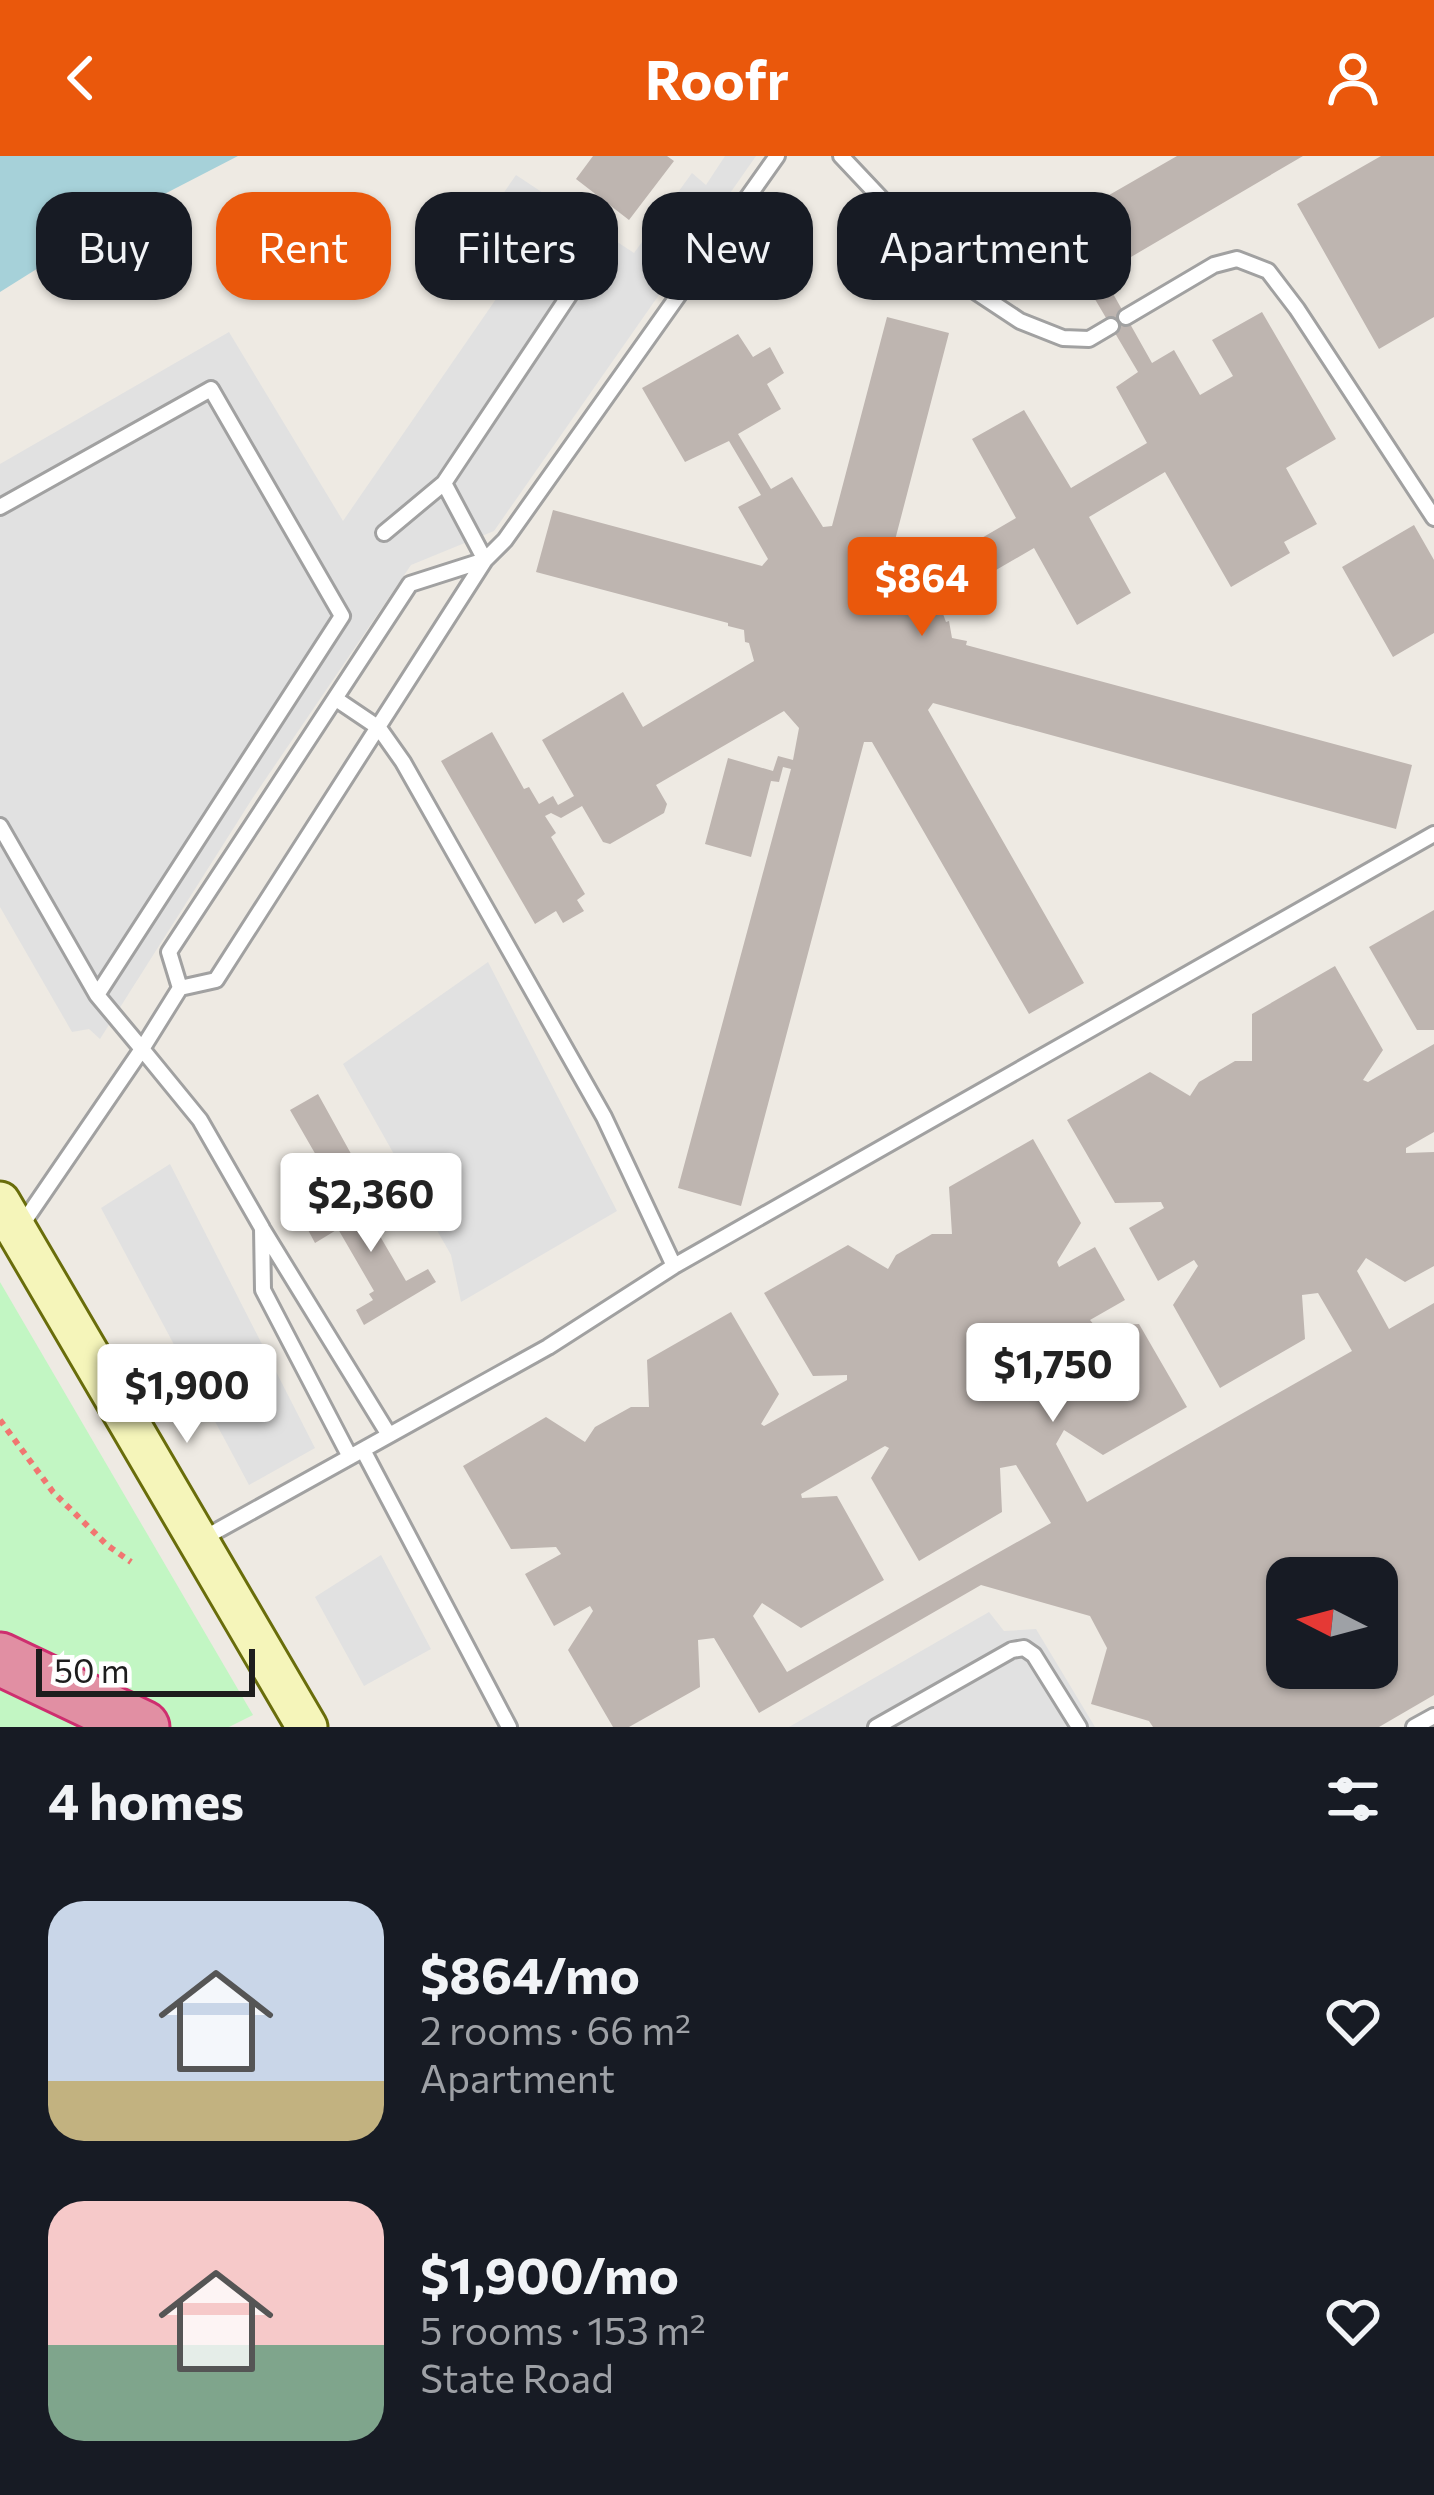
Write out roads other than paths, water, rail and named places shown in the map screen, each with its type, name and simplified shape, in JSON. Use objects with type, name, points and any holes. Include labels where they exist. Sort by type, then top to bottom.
[{"type":"highway","points":[[0,1659],[143,1727]]},
{"type":"main road","points":[[9,1216],[307,1727]]},
{"type":"lane","points":[[9,1216],[142,1049],[180,988],[216,980],[485,560],[505,540],[777,156]]},
{"type":"lane","points":[[842,156],[958,280],[1020,320],[1076,339],[1089,339],[1111,326]]},
{"type":"lane","points":[[1126,317],[1214,265],[1238,259],[1268,271],[1434,518]]},
{"type":"lane","points":[[384,533],[444,484],[566,300]]},
{"type":"lane","points":[[0,507],[211,388],[342,616],[97,995]]},
{"type":"lane","points":[[444,484],[485,560]]},
{"type":"lane","points":[[180,988],[169,952],[410,584],[485,560]]},
{"type":"lane","points":[[336,699],[379,728],[404,762],[604,1117],[674,1266]]},
{"type":"lane","points":[[0,826],[97,995],[200,1120],[388,1436]]},
{"type":"lane","points":[[199,1541],[548,1347],[674,1266],[1434,834]]},
{"type":"lane","points":[[262,1228],[263,1289],[509,1727]]},
{"type":"lane","points":[[876,1727],[1012,1650],[1024,1648],[1034,1655],[1079,1727]]},
{"type":"lane","points":[[1414,1727],[1434,1716]]},
{"type":"water","points":[[0,156],[238,156],[168,192],[36,192],[36,269],[0,292]]}]
